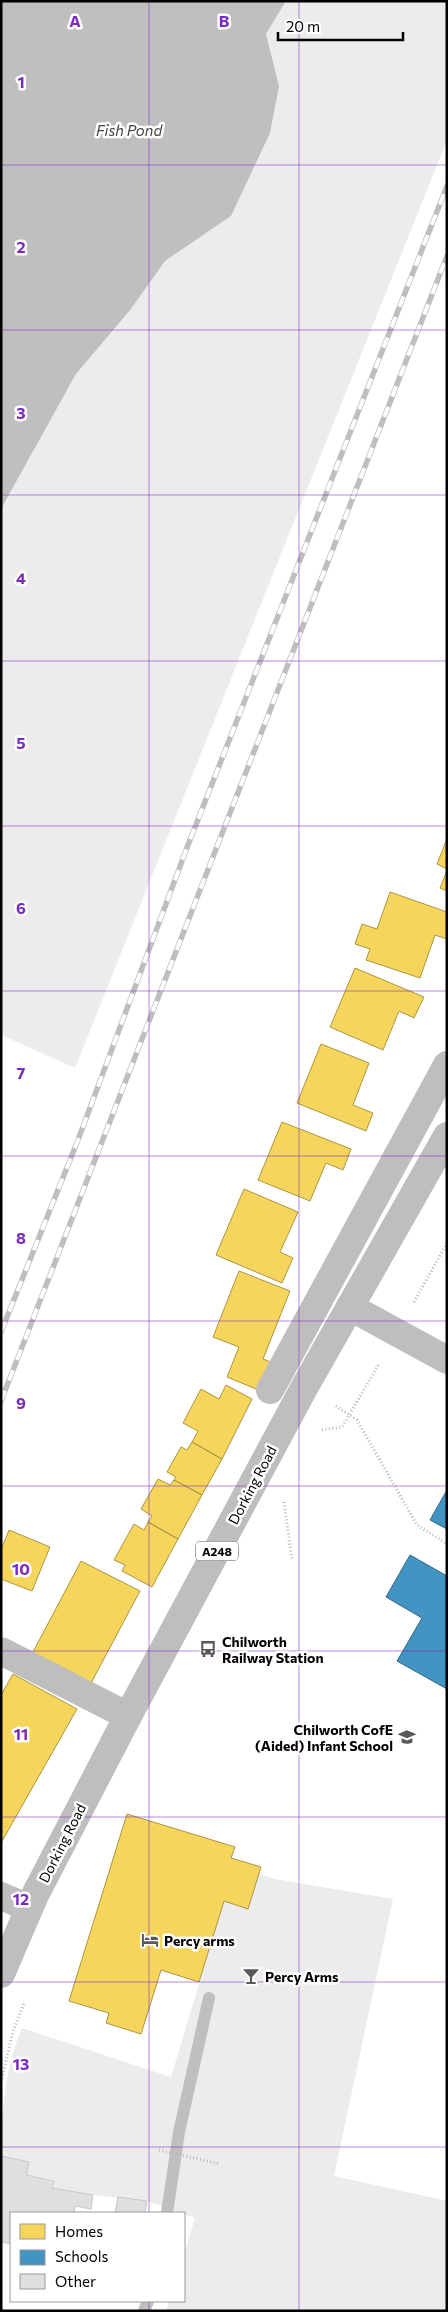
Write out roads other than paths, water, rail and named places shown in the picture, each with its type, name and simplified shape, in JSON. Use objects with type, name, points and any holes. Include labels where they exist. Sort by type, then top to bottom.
[{"type":"main road","points":[[270,1390],[447,1065]]},
{"type":"main road","name":"Dorking Road","points":[[1,1974],[29,1908],[128,1716],[304,1388],[447,1136]]},
{"type":"main road","points":[[359,1228],[386,1243]]},
{"type":"main road","points":[[350,1308],[447,1360]]},
{"type":"main road","points":[[1,1652],[128,1716]]},
{"type":"main road","points":[[1,1896],[29,1908]]},
{"type":"water","name":"Fish Pond","points":[[1,1],[286,1],[266,34],[279,86],[270,133],[231,216],[165,261],[131,309],[76,374],[1,509]]},
{"type":"waterway","points":[[167,2212],[179,2132],[209,1998]]},
{"type":"waterway","points":[[144,2311],[148,2302]]},
{"type":"railway","points":[[1,1332],[78,1140],[188,845],[447,186]]},
{"type":"railway","points":[[1,1401],[447,256]]},
{"type":"place","name":"Chilworth Railway Station","points":[[208,1649]]},
{"type":"place","name":"Chilworth CofE (Aided) Infant School","points":[[407,1737]]},
{"type":"place","name":"Percy arms","points":[[150,1940]]},
{"type":"place","name":"Percy Arms","points":[[251,1976]]}]
